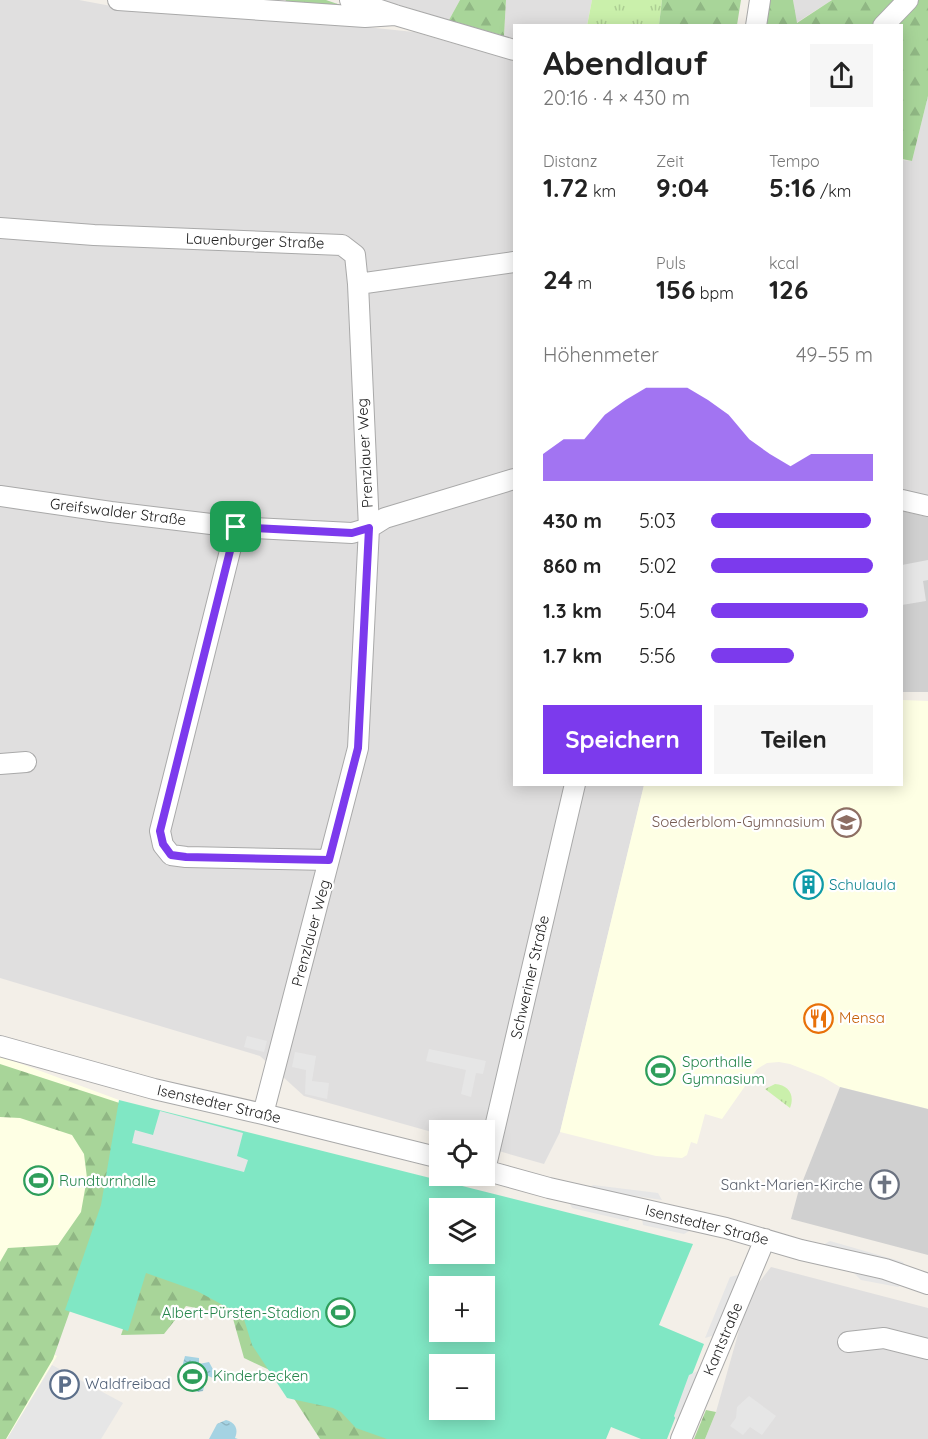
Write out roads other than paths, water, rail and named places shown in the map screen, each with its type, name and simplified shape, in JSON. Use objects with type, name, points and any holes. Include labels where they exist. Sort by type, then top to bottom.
[{"type":"street","points":[[118,0],[276,5],[365,17],[395,15]]},
{"type":"street","points":[[350,0],[513,50]]},
{"type":"street","points":[[756,24],[760,0]]},
{"type":"street","points":[[885,24],[908,0]]},
{"type":"street","name":"Lauenburger Straße","points":[[0,228],[94,235],[342,245],[355,255],[358,284]]},
{"type":"street","points":[[358,284],[513,262]]},
{"type":"street","name":"Prenzlauer Weg","points":[[263,1114],[358,748],[369,528],[358,284]]},
{"type":"street","name":"Greifswalder Straße","points":[[0,496],[100,511],[236,527],[352,533],[369,528],[385,518],[513,479]]},
{"type":"street","points":[[903,500],[928,506]]},
{"type":"street","points":[[236,527],[160,831],[163,844],[171,855],[186,857],[329,860]]},
{"type":"street","points":[[0,764],[26,762]]},
{"type":"street","name":"Schweriner Straße","points":[[495,1127],[575,786]]},
{"type":"street","name":"Isenstedter Straße","points":[[0,1046],[154,1089],[429,1155]]},
{"type":"street","name":"Isenstedter Straße","points":[[495,1173],[549,1188],[691,1218],[801,1250],[885,1269],[928,1284]]},
{"type":"street","name":"Kantstraße","points":[[681,1439],[765,1239]]},
{"type":"street","points":[[848,1342],[884,1338],[928,1349]]},
{"type":"water","name":"Kinderbecken","points":[[185,1356],[199,1358],[199,1364],[209,1362],[215,1373],[213,1378],[206,1375],[201,1385],[204,1387],[203,1391],[198,1392],[178,1382]]},
{"type":"water","points":[[226,1420],[235,1426],[237,1432],[235,1438],[238,1439],[209,1439],[217,1424]]},
{"type":"place","name":"Soederblom-Gymnasium","points":[[846,822]]},
{"type":"place","name":"Schulaula","points":[[808,885]]},
{"type":"place","name":"Mensa","points":[[818,1018]]},
{"type":"place","name":"Sporthalle Gymnasium","points":[[661,1071]]},
{"type":"place","name":"Rundturnhalle","points":[[38,1181]]},
{"type":"place","name":"Sankt-Marien-Kirche","points":[[884,1185]]},
{"type":"place","name":"Albert-Pürsten-Stadion","points":[[341,1313]]},
{"type":"place","name":"Kinderbecken","points":[[192,1376]]},
{"type":"place","name":"Waldfreibad","points":[[64,1384]]}]
